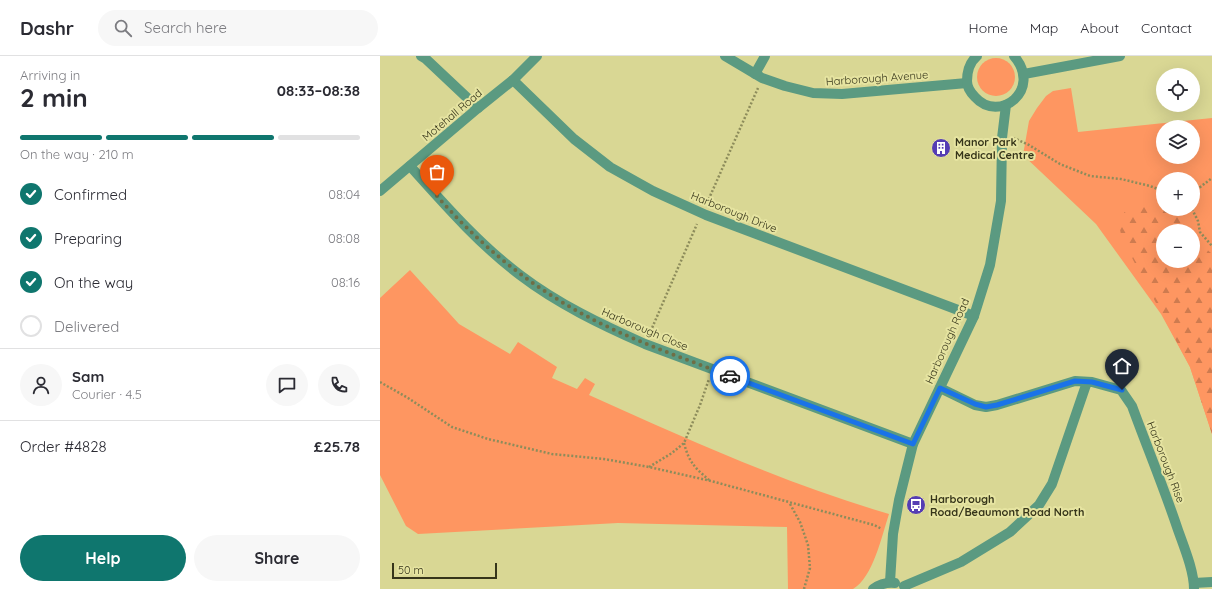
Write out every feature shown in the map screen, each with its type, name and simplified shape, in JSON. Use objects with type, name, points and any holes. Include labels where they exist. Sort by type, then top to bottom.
[{"type":"street","points":[[421,56],[478,108]]},
{"type":"street","name":"Motehall Road","points":[[380,191],[478,108],[514,80],[537,56]]},
{"type":"street","name":"Harborough Avenue","points":[[724,56],[762,78],[813,93],[842,94],[967,83]]},
{"type":"street","points":[[755,74],[765,56]]},
{"type":"street","points":[[977,56],[970,64],[967,74],[967,83],[971,93],[978,101],[996,107],[1006,105],[1013,101],[1020,94],[1024,84],[1024,74],[1020,63],[1014,56]]},
{"type":"street","points":[[1024,74],[1100,58],[1120,56]]},
{"type":"street","name":"Harborough Drive","points":[[514,80],[574,139],[610,167],[653,191],[706,215],[974,316]]},
{"type":"street","name":"Harborough Road","points":[[890,582],[893,534],[899,500],[913,444],[974,316],[990,264],[1002,201],[1002,138],[1006,105]]},
{"type":"street","name":"Harborough Close","points":[[410,166],[454,215],[486,247],[521,276],[563,303],[603,325],[645,344],[913,444]]},
{"type":"street","name":"Harborough Rise","points":[[940,388],[975,404],[986,407],[1075,381],[1092,382],[1122,390],[1132,406],[1173,515],[1185,548],[1194,586]]},
{"type":"street","points":[[873,589],[890,582],[906,587],[961,562],[1010,532],[1039,505],[1052,484],[1087,382]]},
{"type":"street","points":[[1194,586],[1212,582]]},
{"type":"path","points":[[1002,138],[1016,139],[1029,145],[1060,164],[1090,176],[1121,179],[1156,188]]},
{"type":"path","points":[[1200,187],[1212,178]]},
{"type":"path","points":[[1196,216],[1200,232],[1212,246]]},
{"type":"path","points":[[649,467],[672,453],[684,443],[700,405],[712,369]]},
{"type":"path","points":[[380,382],[408,398],[452,427],[488,440],[552,454],[604,459],[649,467],[710,481],[874,525],[893,534]]},
{"type":"path","points":[[684,443],[688,457],[697,469],[710,481]]},
{"type":"path","points":[[790,503],[800,522],[808,545],[810,568],[804,589]]},
{"type":"green space","points":[[996,58],[1009,64],[1015,77],[1009,90],[996,96],[983,90],[977,77],[983,64]]},
{"type":"green space","points":[[1071,88],[1078,132],[1156,124],[1156,164],[1200,164],[1200,120],[1193,120],[1212,118],[1212,434],[1190,367],[1161,314],[1096,224],[1023,155],[1029,121],[1046,96],[1053,91]]},
{"type":"green space","points":[[1156,204],[1156,216],[1189,216],[1192,219],[1194,224],[1156,224],[1156,268],[1200,268],[1200,243],[1212,254],[1212,434],[1190,367],[1122,239],[1118,220],[1129,207]]},
{"type":"green space","points":[[410,270],[459,324],[510,354],[518,342],[557,367],[552,378],[577,389],[585,378],[595,384],[589,395],[626,412],[775,475],[812,489],[889,514],[876,555],[866,576],[853,589],[788,589],[787,527],[618,523],[418,534],[406,526],[380,475],[380,298]]},
{"type":"way so far","points":[[437,196],[486,247],[521,276],[563,303],[603,325],[645,344],[730,376]]},
{"type":"place","name":"Manor Park Medical Centre","points":[[941,148]]},
{"type":"place","name":"Harborough Road/Beaumont Road North","points":[[916,505]]},
{"type":"route","points":[[730,376],[913,444],[940,388],[975,404],[986,407],[1075,381],[1092,382],[1122,390]]}]
